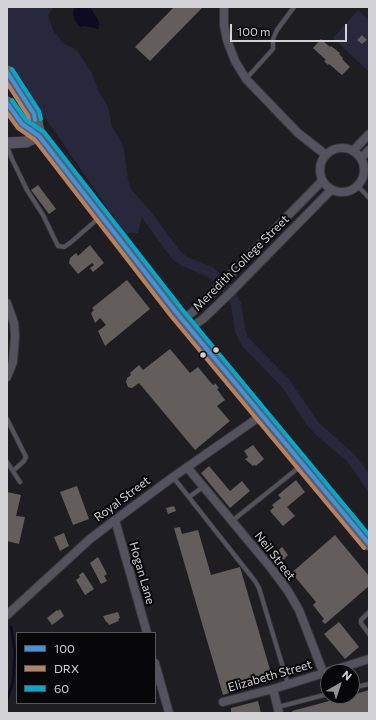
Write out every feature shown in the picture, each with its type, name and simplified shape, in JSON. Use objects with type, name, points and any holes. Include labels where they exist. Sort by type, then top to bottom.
[{"type":"main road","points":[[7,72],[34,114],[39,136]]},
{"type":"main road","points":[[7,103],[22,124],[39,136],[186,324],[369,544]]},
{"type":"street","points":[[224,7],[224,25],[227,40],[235,61],[246,79],[298,132],[326,154]]},
{"type":"street","points":[[353,151],[369,134]]},
{"type":"street","points":[[7,145],[26,142],[39,136]]},
{"type":"street","points":[[346,148],[353,151],[361,158],[364,166],[362,180],[352,191],[338,193],[331,190],[322,182],[320,167],[322,160],[326,154],[332,150],[346,148]]},
{"type":"street","points":[[361,158],[369,150]]},
{"type":"street","name":"Meredith College Street","points":[[186,324],[211,294],[322,182]]},
{"type":"street","name":"Meredith College Street","points":[[186,324],[203,319],[331,190]]},
{"type":"street","name":"Meredith College Street","points":[[299,205],[308,213]]},
{"type":"street","points":[[7,303],[14,323],[15,336],[12,362],[7,377]]},
{"type":"street","name":"Royal Street","points":[[7,615],[90,539],[114,520],[262,415]]},
{"type":"street","name":"Neil Street","points":[[187,467],[271,568],[294,600],[320,665]]},
{"type":"street","name":"Hogan Lane","points":[[114,520],[147,632]]},
{"type":"street","name":"Elizabeth Street","points":[[349,664],[369,658]]},
{"type":"street","points":[[156,667],[169,713]]},
{"type":"street","name":"Elizabeth Street","points":[[223,702],[273,689],[320,673]]},
{"type":"street","points":[[273,689],[278,710]]},
{"type":"lane","points":[[246,79],[273,49],[273,39],[276,30],[294,7]]},
{"type":"lane","points":[[7,145],[27,190],[43,216],[58,246],[64,247],[70,243],[101,216]]},
{"type":"lane","points":[[358,186],[369,198]]},
{"type":"lane","points":[[7,419],[26,457],[24,461],[13,471]]},
{"type":"lane","points":[[7,462],[20,482]]},
{"type":"lane","points":[[232,521],[303,464]]},
{"type":"lane","points":[[173,477],[259,588],[288,684]]},
{"type":"lane","points":[[189,497],[204,487]]},
{"type":"lane","points":[[369,612],[361,620],[361,624],[369,634]]},
{"type":"lane","points":[[278,710],[320,697]]},
{"type":"shaded area","points":[[7,7],[54,7],[48,15],[53,30],[63,43],[77,50],[92,73],[98,90],[108,107],[112,127],[124,148],[128,180],[131,189],[152,213],[180,251],[187,257],[214,268],[234,289],[241,303],[245,329],[248,337],[288,378],[319,423],[355,455],[369,474],[369,493],[347,461],[317,436],[306,424],[282,387],[242,346],[235,332],[231,305],[223,292],[208,277],[182,266],[172,259],[142,218],[138,233],[125,233],[7,63]]},
{"type":"shaded area","points":[[75,7],[90,7],[99,22],[98,29],[85,26],[80,27],[75,21],[73,12]]},
{"type":"shaded area","points":[[358,10],[369,20],[369,72],[333,38]]},
{"type":"building","points":[[174,7],[202,8],[150,61],[135,47]]},
{"type":"building","points":[[362,35],[367,40],[362,44],[357,40]]},
{"type":"building","points":[[321,39],[340,53],[339,54],[343,58],[342,59],[350,67],[342,75],[329,64],[328,65],[324,61],[326,60],[313,48]]},
{"type":"building","points":[[38,185],[56,209],[49,214],[31,190]]},
{"type":"building","points":[[90,245],[104,263],[93,272],[90,268],[94,265],[92,263],[78,274],[69,263],[70,258],[76,253],[78,256]]},
{"type":"building","points":[[127,280],[150,309],[105,346],[98,331],[106,325],[100,318],[95,323],[91,313],[94,310],[92,308]]},
{"type":"building","points":[[170,349],[190,373],[198,367],[212,384],[214,385],[215,383],[219,388],[217,389],[225,400],[217,406],[230,421],[195,450],[139,383],[132,388],[128,387],[126,382],[127,378],[131,375],[130,373],[139,365],[143,370]]},
{"type":"building","points":[[253,445],[264,459],[256,466],[253,466],[245,459],[248,457],[244,451]]},
{"type":"building","points":[[209,466],[230,491],[242,481],[250,491],[230,508],[201,473]]},
{"type":"building","points":[[296,480],[305,492],[287,507],[295,516],[283,526],[270,511],[274,507],[272,505],[281,498],[278,495]]},
{"type":"building","points":[[77,486],[89,519],[73,525],[60,492]]},
{"type":"building","points":[[7,492],[21,495],[16,516],[25,517],[19,544],[7,541]]},
{"type":"building","points":[[174,506],[176,511],[168,514],[166,508]]},
{"type":"building","points":[[180,527],[182,534],[198,530],[211,575],[240,567],[271,673],[243,681],[245,688],[223,695],[174,528]]},
{"type":"building","points":[[64,533],[69,546],[60,551],[54,537]]},
{"type":"building","points":[[335,535],[369,576],[369,586],[325,624],[322,621],[324,619],[313,605],[316,602],[296,578],[293,580],[289,575]]},
{"type":"building","points":[[282,547],[288,555],[280,563],[273,555]]},
{"type":"building","points":[[98,557],[107,574],[104,576],[107,581],[101,584],[90,563]]},
{"type":"building","points":[[83,572],[94,589],[85,595],[76,580]]},
{"type":"building","points":[[60,609],[64,616],[52,625],[47,618]]},
{"type":"building","points":[[118,612],[120,618],[118,619],[119,621],[109,625],[103,616]]},
{"type":"building","points":[[339,622],[359,647],[345,659],[324,634]]},
{"type":"building","points":[[369,690],[369,713],[293,713],[292,711],[320,704],[360,704],[360,693]]},
{"type":"building","points":[[258,701],[261,713],[231,713],[231,708]]},
{"type":"waterway","points":[[7,700],[13,682],[15,652],[11,627]]},
{"type":"transit line","name":"60","points":[[12,69],[39,111],[41,119]]},
{"type":"transit line","name":"100","points":[[7,72],[34,114],[35,120]]},
{"type":"transit line","name":"DRX","points":[[7,83],[28,116],[29,121]]},
{"type":"transit line","name":"60","points":[[12,100],[26,120],[44,132],[181,308],[369,535]]},
{"type":"transit line","name":"100","points":[[7,103],[22,124],[39,136],[176,312],[369,544]]},
{"type":"transit line","name":"DRX","points":[[7,113],[18,128],[35,140],[171,316],[364,548]]}]
